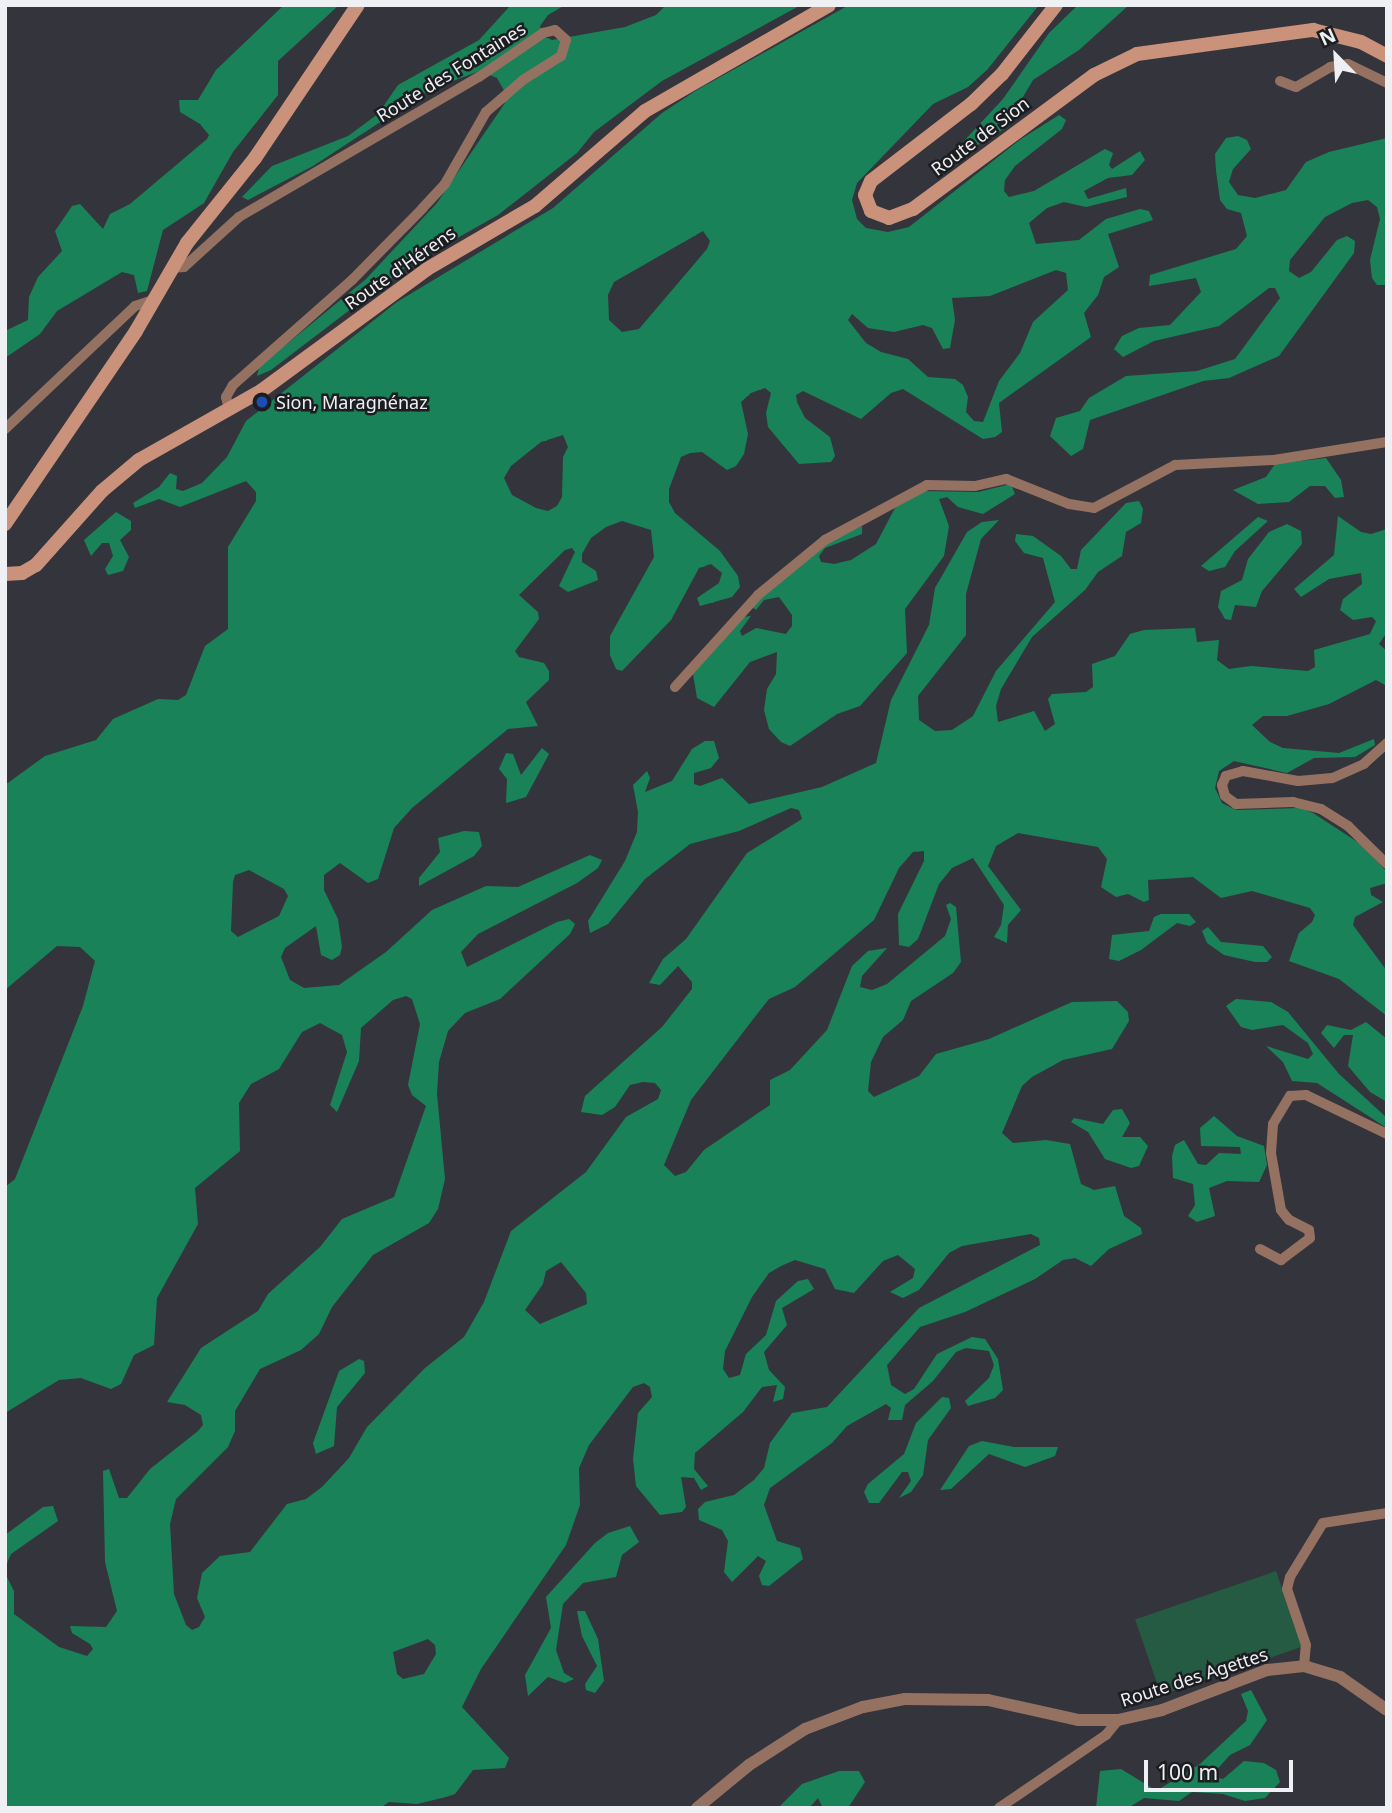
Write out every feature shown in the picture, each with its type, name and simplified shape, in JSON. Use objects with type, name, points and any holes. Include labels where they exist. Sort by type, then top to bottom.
[{"type":"main road","points":[[5,524],[154,300],[171,268],[255,158],[358,5]]},
{"type":"main road","name":"Route d'Hérens","points":[[5,574],[18,574],[36,565],[94,499],[132,465],[290,371],[427,269],[544,200],[645,111],[829,5]]},
{"type":"main road","name":"Route de Sion","points":[[1056,5],[979,96],[871,181],[865,195],[871,211],[889,218],[913,209],[1094,75],[1137,54],[1313,30],[1352,39],[1387,57]]},
{"type":"street","name":"Route des Fontaines","points":[[171,268],[184,267],[239,217],[479,77],[543,33],[562,34],[565,51],[486,112],[445,184],[352,280],[233,385],[226,397],[229,409]]},
{"type":"street","points":[[1280,81],[1296,87],[1325,69],[1348,64],[1387,83]]},
{"type":"street","points":[[5,429],[135,306],[154,300]]},
{"type":"street","points":[[675,687],[758,595],[825,541],[928,485],[975,486],[1006,479],[1069,504],[1094,508],[1175,465],[1273,460],[1387,442]]},
{"type":"street","points":[[1387,743],[1364,764],[1332,778],[1298,781],[1243,771],[1226,776],[1222,785],[1225,796],[1236,804],[1293,802],[1321,809],[1348,826],[1387,864]]},
{"type":"street","points":[[1259,1250],[1281,1260],[1310,1238],[1309,1230],[1289,1220],[1281,1210],[1271,1153],[1273,1124],[1290,1096],[1306,1095],[1387,1133]]},
{"type":"street","points":[[1304,1666],[1306,1645],[1287,1590],[1290,1577],[1323,1523],[1387,1513]]},
{"type":"street","name":"Route des Agettes","points":[[697,1808],[787,1739],[863,1707],[958,1698],[1078,1720],[1118,1720],[1162,1710],[1267,1670],[1304,1666],[1340,1677],[1387,1710]]},
{"type":"street","points":[[999,1808],[1106,1735],[1118,1720]]},
{"type":"green space","points":[[284,5],[339,5],[278,61],[278,95],[233,152],[204,203],[163,230],[147,291],[138,293],[134,275],[122,272],[57,311],[40,334],[5,358],[5,331],[28,320],[29,297],[38,277],[62,251],[55,231],[72,206],[80,204],[103,229],[110,214],[130,204],[207,139],[209,135],[200,124],[180,112],[179,100],[198,100],[216,70]]},
{"type":"green space","points":[[511,5],[565,5],[548,15],[540,26],[543,36],[552,40],[625,27],[656,15],[666,5],[801,5],[662,81],[594,132],[577,153],[498,215],[406,267],[271,370],[257,376],[259,367],[366,279],[437,203],[505,103],[505,92],[497,78],[480,71],[431,89],[313,166],[248,200],[242,197],[272,166],[348,136],[378,114],[398,85],[479,40]]},
{"type":"green space","points":[[849,5],[1039,5],[987,70],[968,87],[933,104],[857,183],[852,200],[857,219],[866,228],[888,232],[909,227],[1021,139],[1059,115],[1066,120],[1062,129],[1015,166],[1005,180],[1004,191],[1009,197],[1034,191],[1105,149],[1113,153],[1109,165],[1112,169],[1140,151],[1145,160],[1132,175],[1108,178],[1084,191],[1088,199],[1126,188],[1127,197],[1086,207],[1064,202],[1047,208],[1029,223],[1036,244],[1079,240],[1106,219],[1140,209],[1149,211],[1153,220],[1108,234],[1119,267],[1104,277],[1098,295],[1084,313],[1091,337],[999,403],[1002,432],[995,437],[983,439],[903,389],[891,393],[861,419],[803,391],[796,395],[797,402],[805,418],[830,437],[835,456],[831,462],[799,464],[768,427],[766,413],[771,393],[765,388],[751,393],[741,402],[748,434],[744,454],[736,466],[727,470],[702,452],[690,453],[681,457],[669,489],[669,502],[675,513],[720,551],[738,576],[740,587],[732,597],[700,606],[697,598],[719,583],[722,573],[711,564],[699,568],[671,620],[622,671],[616,669],[610,655],[610,636],[654,557],[651,530],[622,521],[606,527],[591,538],[582,554],[582,562],[596,571],[598,580],[568,592],[559,586],[575,552],[572,548],[565,550],[519,595],[538,612],[539,619],[515,651],[519,657],[544,663],[549,671],[549,680],[526,702],[538,726],[508,729],[412,808],[394,828],[378,879],[368,883],[340,863],[324,875],[324,890],[338,919],[342,947],[340,955],[332,960],[321,955],[316,926],[285,948],[281,957],[290,980],[304,988],[339,985],[386,952],[432,910],[486,886],[518,887],[590,855],[602,860],[598,868],[577,883],[478,934],[461,952],[467,967],[557,922],[569,919],[575,924],[570,934],[500,999],[465,1013],[448,1031],[439,1062],[437,1094],[445,1179],[438,1209],[429,1223],[373,1255],[332,1307],[319,1334],[301,1350],[260,1369],[235,1411],[235,1431],[228,1447],[176,1499],[170,1524],[174,1594],[186,1625],[192,1630],[199,1627],[205,1617],[197,1598],[202,1573],[220,1556],[250,1552],[287,1504],[306,1499],[322,1487],[349,1458],[367,1427],[425,1368],[464,1337],[484,1302],[511,1231],[586,1172],[626,1117],[658,1099],[661,1090],[655,1083],[643,1082],[630,1085],[615,1107],[602,1115],[581,1112],[585,1096],[662,1027],[692,989],[692,982],[678,966],[660,985],[649,983],[663,959],[686,939],[747,853],[802,819],[799,810],[791,808],[739,831],[690,844],[645,879],[608,924],[590,933],[588,921],[625,861],[637,832],[638,812],[633,785],[647,771],[650,778],[645,792],[672,781],[692,749],[705,741],[714,741],[719,758],[711,768],[694,773],[694,784],[700,786],[722,778],[749,804],[822,787],[876,763],[891,700],[929,625],[935,588],[967,532],[982,522],[999,520],[981,539],[966,594],[966,635],[918,696],[919,720],[935,731],[952,730],[973,716],[996,671],[1055,602],[1043,558],[1024,553],[1015,541],[1016,534],[1033,536],[1061,556],[1071,569],[1077,569],[1081,550],[1126,503],[1139,501],[1143,509],[1141,523],[1126,532],[1122,556],[1098,572],[1085,590],[1032,637],[1001,689],[996,706],[998,722],[1034,711],[1045,731],[1055,724],[1048,699],[1052,694],[1086,692],[1093,687],[1092,664],[1115,656],[1130,634],[1144,630],[1195,628],[1197,642],[1219,640],[1217,660],[1229,669],[1251,666],[1308,671],[1315,667],[1314,650],[1370,634],[1376,621],[1372,617],[1353,620],[1340,610],[1343,599],[1362,584],[1361,573],[1329,579],[1301,597],[1294,589],[1334,555],[1338,516],[1361,532],[1371,534],[1387,529],[1387,632],[1379,644],[1387,651],[1387,686],[1376,680],[1329,704],[1287,716],[1263,716],[1252,725],[1270,742],[1283,748],[1339,753],[1374,739],[1375,745],[1355,757],[1314,758],[1287,773],[1234,761],[1219,771],[1215,788],[1222,803],[1236,810],[1300,808],[1313,813],[1362,845],[1387,872],[1387,883],[1370,888],[1371,895],[1383,902],[1355,917],[1353,925],[1387,971],[1387,1016],[1339,979],[1289,961],[1299,933],[1312,922],[1315,915],[1310,908],[1252,891],[1221,898],[1193,877],[1148,880],[1149,900],[1144,902],[1128,894],[1116,897],[1101,887],[1107,859],[1098,847],[1018,833],[996,846],[988,866],[1021,910],[1008,925],[1007,943],[994,937],[1001,925],[1004,905],[973,858],[952,868],[939,884],[918,939],[909,947],[899,945],[898,914],[924,861],[924,851],[913,852],[899,868],[874,920],[795,987],[769,999],[761,1009],[691,1100],[664,1165],[675,1176],[686,1172],[704,1150],[770,1105],[770,1080],[790,1070],[827,1030],[852,966],[868,951],[887,948],[862,976],[860,987],[872,990],[887,984],[945,936],[951,919],[946,905],[950,903],[956,907],[961,962],[953,973],[911,1001],[903,1020],[883,1037],[871,1062],[868,1091],[874,1097],[919,1076],[936,1054],[989,1039],[1072,1002],[1117,1001],[1128,1012],[1129,1021],[1112,1049],[1063,1060],[1032,1077],[1022,1086],[1002,1133],[1013,1143],[1046,1140],[1070,1144],[1081,1184],[1094,1190],[1115,1186],[1124,1216],[1141,1228],[1142,1234],[1109,1249],[1091,1266],[1075,1258],[1063,1260],[1035,1279],[965,1312],[920,1327],[887,1365],[891,1385],[905,1394],[914,1389],[937,1354],[972,1337],[985,1339],[998,1359],[1003,1390],[995,1398],[968,1406],[965,1401],[989,1378],[994,1365],[989,1351],[966,1348],[956,1352],[933,1381],[905,1405],[902,1420],[888,1420],[891,1408],[886,1404],[847,1426],[832,1443],[770,1488],[764,1505],[777,1541],[800,1548],[803,1559],[769,1586],[762,1585],[759,1576],[766,1561],[758,1556],[732,1582],[724,1572],[728,1541],[722,1530],[699,1520],[698,1509],[705,1502],[734,1495],[754,1480],[764,1468],[770,1443],[792,1413],[827,1407],[919,1308],[1040,1245],[1039,1238],[1031,1234],[962,1246],[949,1253],[919,1290],[903,1298],[890,1292],[913,1278],[915,1269],[898,1255],[883,1261],[854,1293],[835,1289],[825,1269],[795,1260],[769,1273],[752,1297],[725,1351],[723,1369],[729,1378],[740,1375],[746,1354],[766,1335],[776,1301],[798,1281],[808,1279],[814,1289],[782,1308],[787,1325],[764,1352],[769,1370],[785,1387],[783,1399],[773,1402],[777,1385],[762,1387],[743,1412],[695,1453],[694,1469],[708,1486],[701,1490],[694,1478],[681,1477],[686,1507],[682,1512],[660,1515],[636,1486],[633,1459],[638,1413],[652,1397],[650,1387],[644,1383],[633,1387],[589,1445],[579,1468],[580,1505],[566,1545],[481,1669],[462,1707],[509,1758],[505,1768],[473,1770],[455,1794],[446,1797],[417,1804],[389,1802],[380,1808],[5,1808],[5,1573],[14,1591],[14,1614],[59,1647],[87,1656],[93,1649],[90,1644],[72,1633],[70,1626],[106,1627],[117,1611],[105,1562],[103,1471],[109,1469],[119,1498],[127,1498],[150,1469],[198,1431],[203,1425],[201,1415],[185,1405],[167,1402],[201,1348],[258,1311],[268,1294],[320,1247],[342,1219],[394,1197],[426,1106],[412,1095],[408,1085],[420,1024],[412,999],[406,996],[393,1000],[361,1028],[359,1061],[337,1112],[330,1105],[347,1052],[342,1035],[320,1023],[302,1032],[279,1069],[251,1084],[239,1103],[240,1151],[195,1188],[198,1224],[157,1298],[154,1345],[134,1355],[121,1384],[111,1389],[81,1378],[59,1380],[5,1413],[5,1187],[15,1179],[83,1006],[95,961],[80,947],[57,946],[5,990],[5,785],[45,756],[96,740],[113,719],[158,699],[178,700],[186,695],[205,646],[228,629],[228,547],[256,501],[256,492],[246,481],[180,507],[159,499],[135,508],[133,503],[159,487],[170,473],[177,476],[176,489],[183,491],[202,483],[227,457],[246,421],[397,302],[553,208],[662,113],[697,90]],"holes":[[[703,231],[710,241],[707,249],[639,329],[622,332],[609,320],[608,295],[614,282]],[[1056,270],[1066,273],[1068,290],[1033,322],[1020,353],[999,381],[983,422],[974,421],[966,412],[968,397],[963,385],[955,379],[928,377],[908,359],[881,352],[866,343],[848,320],[852,314],[868,328],[894,332],[923,325],[932,328],[943,349],[950,348],[955,320],[952,298],[990,296]],[[563,435],[568,447],[563,457],[562,497],[557,506],[548,511],[536,508],[512,495],[504,478],[511,466],[541,442]],[[249,870],[284,889],[288,896],[279,916],[238,937],[231,931],[235,875]],[[561,1262],[586,1293],[587,1304],[540,1324],[525,1310],[543,1284],[546,1271]],[[428,1639],[435,1645],[436,1654],[424,1674],[403,1679],[397,1674],[393,1652]]]},
{"type":"green space","points":[[1078,5],[1129,5],[1079,50],[1033,80],[1004,129],[974,147],[962,143],[1003,99],[1049,33]]},
{"type":"green space","points":[[1238,136],[1247,140],[1251,149],[1233,169],[1229,182],[1238,195],[1255,198],[1286,190],[1306,162],[1329,152],[1387,138],[1387,285],[1377,285],[1372,278],[1370,260],[1380,219],[1377,207],[1368,200],[1352,203],[1325,217],[1290,260],[1289,271],[1299,278],[1311,272],[1337,240],[1347,236],[1355,241],[1354,253],[1279,356],[1229,378],[1203,381],[1090,420],[1083,449],[1071,456],[1050,436],[1056,418],[1080,411],[1089,398],[1126,376],[1197,371],[1235,359],[1280,298],[1275,288],[1269,288],[1219,326],[1154,341],[1123,357],[1114,349],[1122,336],[1139,328],[1170,325],[1201,292],[1196,278],[1149,286],[1150,275],[1236,249],[1247,236],[1241,213],[1227,209],[1220,200],[1216,171],[1215,154],[1226,138]]},
{"type":"green space","points":[[1326,458],[1341,480],[1344,497],[1335,498],[1325,486],[1310,486],[1289,502],[1258,504],[1233,490],[1266,477],[1275,464]]},
{"type":"green space","points":[[1011,484],[1015,494],[983,514],[958,507],[947,497],[939,499],[949,526],[944,556],[905,609],[907,653],[860,706],[837,714],[790,746],[781,742],[769,729],[764,710],[767,689],[776,674],[777,652],[750,662],[714,707],[697,698],[693,674],[743,617],[751,616],[740,631],[742,636],[756,628],[786,634],[792,626],[792,615],[779,597],[764,600],[756,610],[752,607],[801,554],[862,526],[862,534],[825,548],[819,556],[821,562],[834,564],[851,560],[876,544],[895,508],[924,491],[978,492]]},
{"type":"green space","points":[[116,512],[131,521],[131,530],[120,540],[129,557],[123,571],[108,575],[105,569],[113,556],[109,543],[102,543],[91,556],[84,540]]},
{"type":"green space","points":[[1258,517],[1268,521],[1235,551],[1225,567],[1209,571],[1201,566]]},
{"type":"green space","points":[[1287,524],[1301,531],[1302,544],[1262,591],[1256,607],[1235,605],[1231,620],[1225,619],[1218,607],[1221,591],[1242,580],[1248,559],[1269,532]]},
{"type":"green space","points":[[542,748],[549,754],[526,797],[506,803],[507,779],[499,769],[506,753],[513,754],[521,775]]},
{"type":"green space","points":[[464,831],[479,832],[482,846],[474,856],[419,886],[419,878],[440,852],[438,838]]},
{"type":"green space","points":[[1161,914],[1189,914],[1196,922],[1190,926],[1177,923],[1141,950],[1119,961],[1109,959],[1112,935],[1149,931],[1154,917]]},
{"type":"green space","points":[[1208,927],[1221,942],[1263,946],[1272,957],[1267,962],[1255,962],[1224,955],[1207,943],[1202,931]]},
{"type":"green space","points":[[1236,999],[1271,1002],[1288,1012],[1339,1074],[1387,1118],[1387,1128],[1317,1083],[1292,1081],[1283,1062],[1266,1046],[1308,1059],[1313,1054],[1308,1043],[1283,1025],[1252,1030],[1241,1027],[1226,1006]]},
{"type":"green space","points":[[1366,1022],[1387,1039],[1387,1102],[1370,1092],[1348,1066],[1353,1035],[1344,1035],[1334,1048],[1321,1033],[1327,1025],[1351,1030]]},
{"type":"green space","points":[[1122,1109],[1130,1123],[1122,1137],[1140,1137],[1148,1146],[1139,1166],[1131,1168],[1105,1159],[1088,1132],[1071,1122],[1074,1118],[1103,1124],[1113,1110]]},
{"type":"green space","points":[[1214,1116],[1237,1136],[1264,1146],[1267,1165],[1259,1182],[1227,1181],[1209,1188],[1215,1216],[1197,1222],[1188,1216],[1195,1205],[1193,1184],[1173,1178],[1172,1156],[1175,1145],[1184,1140],[1198,1164],[1206,1165],[1219,1153],[1241,1154],[1240,1147],[1201,1146],[1200,1128]]},
{"type":"green space","points":[[359,1359],[364,1361],[365,1373],[337,1407],[334,1446],[316,1454],[313,1443],[339,1371]]},
{"type":"green space","points":[[942,1397],[949,1398],[951,1408],[928,1440],[923,1475],[911,1492],[899,1498],[911,1481],[908,1472],[902,1472],[879,1503],[869,1503],[864,1492],[868,1484],[904,1454],[916,1423]]},
{"type":"green space","points":[[982,1441],[1014,1447],[1058,1447],[1055,1456],[1025,1467],[989,1454],[951,1489],[940,1490],[969,1446]]},
{"type":"green space","points":[[53,1506],[58,1521],[11,1554],[5,1568],[5,1535],[43,1507]]},
{"type":"green space","points":[[630,1526],[639,1542],[622,1555],[616,1577],[583,1583],[563,1604],[556,1650],[564,1673],[574,1679],[565,1683],[548,1677],[528,1696],[525,1675],[551,1628],[546,1597],[595,1543],[608,1533]]},
{"type":"green space","points":[[1276,1571],[1302,1647],[1161,1695],[1135,1620]]},
{"type":"green space","points":[[577,1611],[585,1611],[598,1639],[604,1681],[595,1693],[586,1690],[585,1684],[597,1666],[582,1636]]},
{"type":"green space","points":[[1251,1690],[1267,1720],[1250,1745],[1230,1755],[1211,1776],[1223,1779],[1244,1761],[1264,1763],[1276,1770],[1280,1782],[1265,1798],[1245,1801],[1223,1794],[1192,1792],[1179,1801],[1144,1798],[1128,1808],[1096,1808],[1100,1771],[1121,1769],[1152,1788],[1161,1788],[1200,1764],[1246,1721],[1248,1711],[1241,1694]]},
{"type":"green space","points":[[839,1771],[859,1771],[865,1782],[848,1808],[823,1808],[818,1798],[809,1808],[778,1808],[802,1784]]},
{"type":"place","name":"Sion, Maragnénaz","points":[[262,402]]}]
